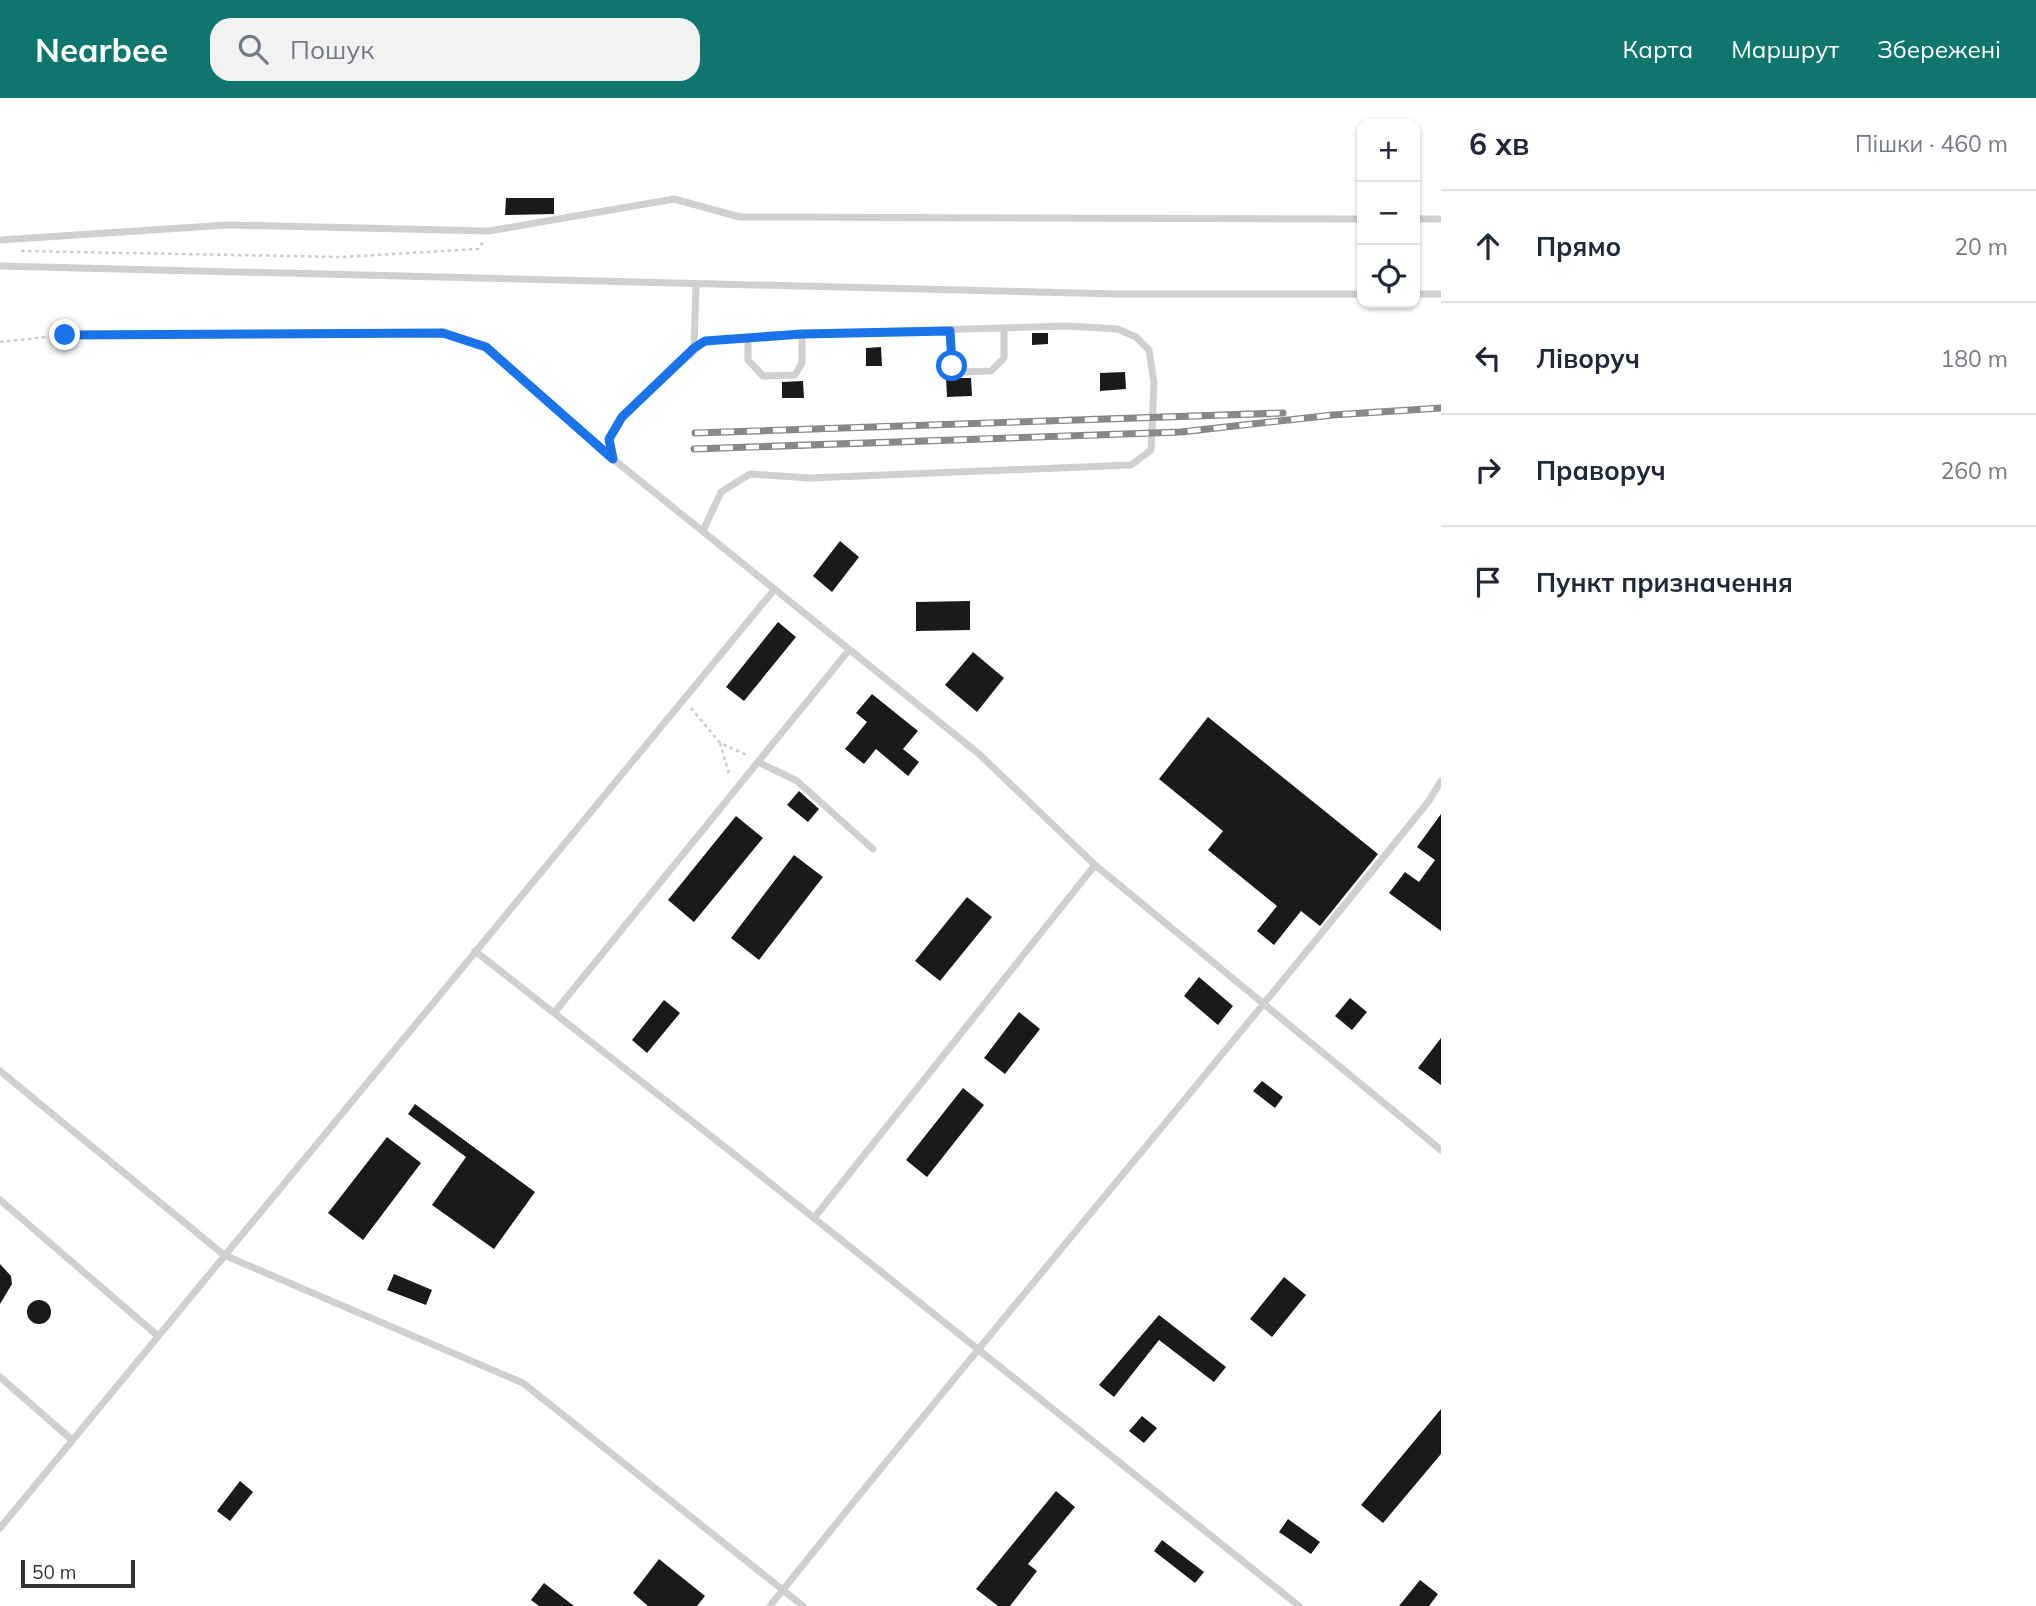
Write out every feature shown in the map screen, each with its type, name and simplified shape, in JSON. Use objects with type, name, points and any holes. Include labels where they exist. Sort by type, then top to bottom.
[{"type":"lane","points":[[0,240],[228,225],[489,231],[674,199],[740,217],[1357,219]]},
{"type":"lane","points":[[1420,219],[1441,219]]},
{"type":"lane","points":[[0,265],[696,285],[1104,293],[1357,294]]},
{"type":"lane","points":[[694,348],[696,285]]},
{"type":"lane","points":[[1420,294],[1441,294]]},
{"type":"lane","points":[[702,531],[721,492],[750,474],[810,478],[1131,465],[1151,450],[1154,383],[1149,350],[1136,337],[1118,329],[1080,327],[802,334],[705,341],[694,348],[622,417],[609,439],[613,459],[774,590],[979,754],[1096,865],[1441,1150]]},
{"type":"lane","points":[[950,331],[952,366],[964,372],[991,371],[1004,358],[1004,330]]},
{"type":"lane","points":[[748,337],[748,360],[762,376],[795,375],[802,363],[802,334]]},
{"type":"lane","points":[[0,1528],[774,590]]},
{"type":"lane","points":[[554,1013],[849,650]]},
{"type":"lane","points":[[758,762],[797,781],[873,849]]},
{"type":"lane","points":[[770,1606],[976,1348],[1265,1005],[1428,802],[1441,781]]},
{"type":"lane","points":[[814,1218],[1096,865]]},
{"type":"lane","points":[[475,951],[1299,1606]]},
{"type":"lane","points":[[0,1071],[224,1255],[523,1383],[803,1606]]},
{"type":"lane","points":[[0,1200],[158,1336]]},
{"type":"lane","points":[[0,1377],[72,1440]]},
{"type":"path","points":[[14,251],[341,257],[478,249],[489,231]]},
{"type":"path","points":[[0,342],[65,335],[443,333],[486,347],[613,459]]},
{"type":"path","points":[[685,697],[696,717],[720,743],[758,762]]},
{"type":"path","points":[[720,743],[730,776],[730,795]]},
{"type":"building","points":[[506,198],[554,198],[554,214],[505,215]]},
{"type":"building","points":[[1032,333],[1048,333],[1048,344],[1032,345]]},
{"type":"building","points":[[881,347],[882,366],[866,366],[866,348]]},
{"type":"building","points":[[1125,372],[1126,389],[1100,391],[1100,373]]},
{"type":"building","points":[[946,378],[971,378],[972,396],[947,397]]},
{"type":"building","points":[[803,381],[804,398],[782,398],[782,382]]},
{"type":"building","points":[[840,541],[859,557],[832,592],[813,576]]},
{"type":"building","points":[[970,601],[970,630],[916,631],[916,602]]},
{"type":"building","points":[[778,622],[796,637],[744,701],[726,687]]},
{"type":"building","points":[[973,652],[1004,678],[977,712],[945,685]]},
{"type":"building","points":[[872,694],[918,731],[903,749],[919,762],[908,776],[876,749],[864,764],[845,749],[867,722],[856,713]]},
{"type":"building","points":[[1208,717],[1378,854],[1320,926],[1301,911],[1274,945],[1257,931],[1277,906],[1208,850],[1223,831],[1159,779]]},
{"type":"building","points":[[799,791],[819,809],[808,822],[787,805]]},
{"type":"building","points":[[1441,814],[1441,931],[1389,893],[1405,872],[1419,882],[1435,860],[1417,847]]},
{"type":"building","points":[[736,816],[763,838],[694,922],[668,900]]},
{"type":"building","points":[[794,855],[823,877],[759,960],[731,938]]},
{"type":"building","points":[[967,897],[992,917],[940,981],[915,961]]},
{"type":"building","points":[[1199,977],[1233,1006],[1218,1025],[1184,996]]},
{"type":"building","points":[[1350,998],[1367,1012],[1352,1030],[1335,1016]]},
{"type":"building","points":[[664,1000],[680,1013],[647,1053],[632,1040]]},
{"type":"building","points":[[1019,1012],[1040,1029],[1005,1074],[984,1058]]},
{"type":"building","points":[[1441,1038],[1441,1085],[1418,1068]]},
{"type":"building","points":[[1262,1081],[1283,1097],[1275,1108],[1253,1091]]},
{"type":"building","points":[[963,1088],[984,1105],[927,1177],[906,1160]]},
{"type":"building","points":[[415,1104],[535,1192],[494,1249],[432,1205],[466,1157],[408,1114]]},
{"type":"building","points":[[387,1137],[421,1163],[363,1240],[328,1213]]},
{"type":"building","points":[[0,1264],[11,1276],[12,1284],[0,1304]]},
{"type":"building","points":[[394,1274],[432,1290],[426,1305],[387,1290]]},
{"type":"building","points":[[1284,1277],[1306,1295],[1272,1337],[1250,1319]]},
{"type":"building","points":[[39,1300],[47,1304],[51,1312],[47,1320],[39,1324],[31,1320],[27,1312],[31,1304]]},
{"type":"building","points":[[1159,1315],[1226,1367],[1214,1382],[1159,1340],[1114,1397],[1099,1385]]},
{"type":"building","points":[[1441,1409],[1441,1454],[1383,1523],[1361,1505]]},
{"type":"building","points":[[1142,1416],[1157,1428],[1144,1443],[1129,1431]]},
{"type":"building","points":[[240,1481],[253,1492],[230,1521],[217,1511]]},
{"type":"building","points":[[1056,1491],[1075,1507],[1028,1564],[1037,1571],[1010,1606],[998,1606],[976,1589]]},
{"type":"building","points":[[1288,1519],[1320,1542],[1311,1554],[1279,1532]]},
{"type":"building","points":[[1162,1540],[1204,1572],[1195,1583],[1154,1551]]},
{"type":"building","points":[[659,1559],[705,1596],[697,1606],[648,1606],[633,1593]]},
{"type":"building","points":[[1420,1580],[1438,1594],[1429,1606],[1399,1606]]},
{"type":"building","points":[[544,1583],[574,1606],[539,1606],[531,1600]]},
{"type":"railway","points":[[694,449],[1181,432],[1333,415],[1441,408]]},
{"type":"railway","points":[[695,433],[1283,413]]},
{"type":"route","points":[[65,335],[443,333],[486,347],[613,459],[609,439],[622,417],[694,348],[705,341],[802,334],[950,331],[952,366]]}]
